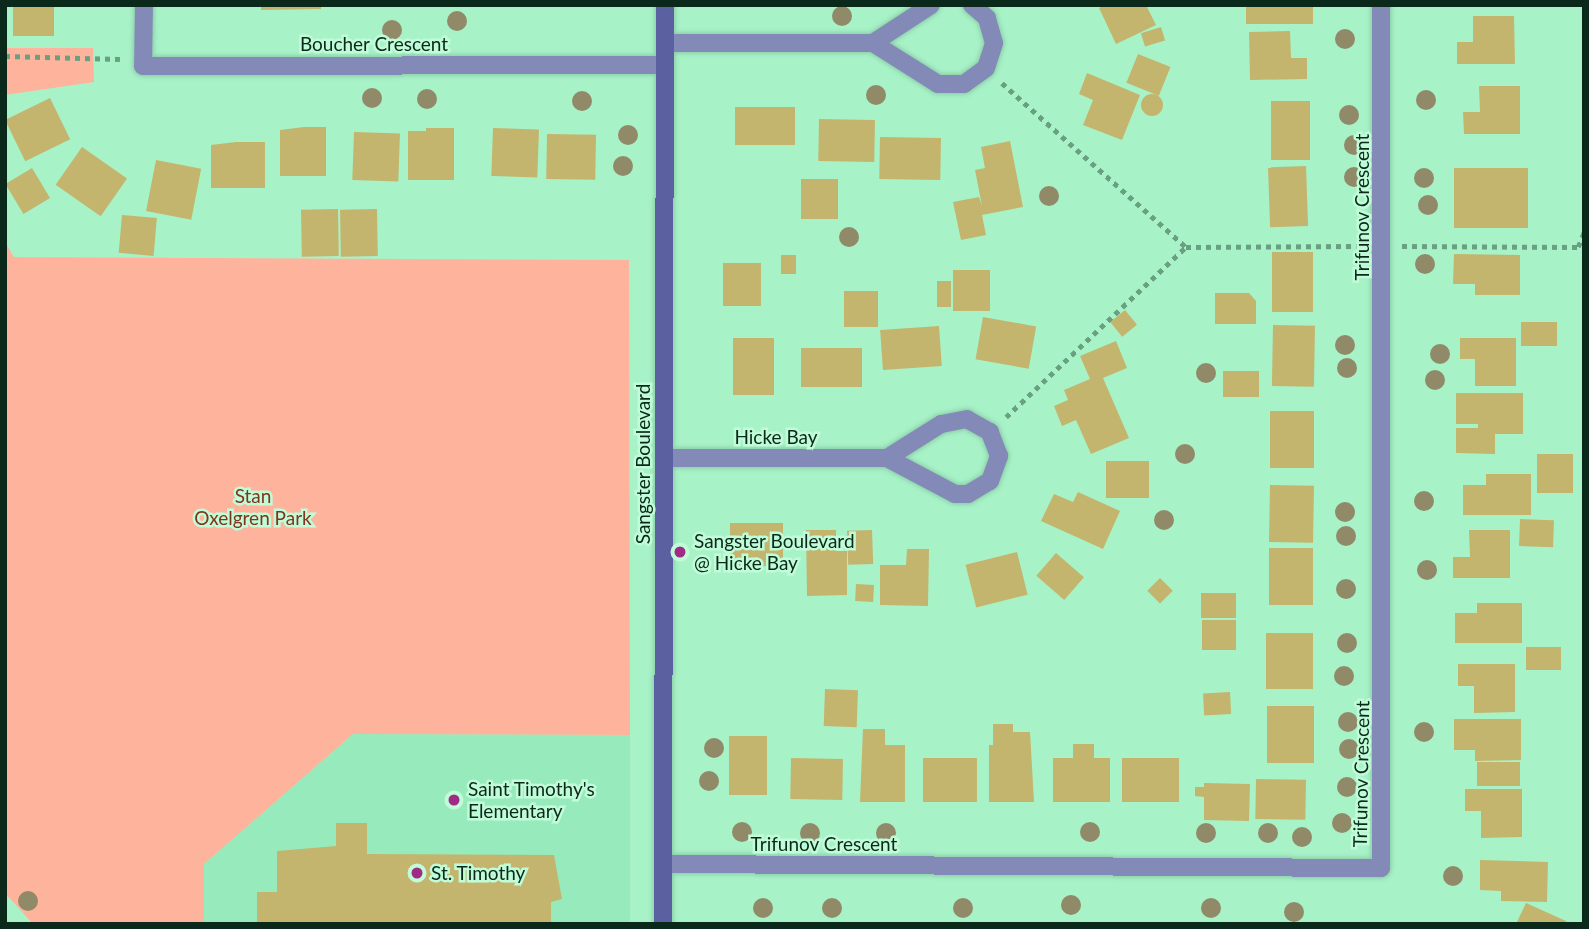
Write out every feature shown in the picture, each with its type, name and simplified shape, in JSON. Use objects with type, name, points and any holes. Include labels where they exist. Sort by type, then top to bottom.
[{"type":"street","points":[[143,65],[144,5]]},
{"type":"street","name":"Sangster Boulevard","points":[[663,924],[665,5]]},
{"type":"street","points":[[873,43],[930,5]]},
{"type":"street","points":[[665,43],[873,43],[937,83],[964,84],[986,68],[994,43],[992,30],[972,5]]},
{"type":"street","name":"Trifunov Crescent","points":[[664,864],[1381,868],[1384,246],[1381,5]]},
{"type":"street","name":"Boucher Crescent","points":[[143,65],[665,65]]},
{"type":"street","points":[[954,419],[967,419],[990,432],[999,456],[997,469],[990,481],[968,494],[942,490],[887,458],[954,419]]},
{"type":"street","name":"Hicke Bay","points":[[664,458],[887,458]]},
{"type":"path","points":[[5,56],[114,57],[143,65]]},
{"type":"path","points":[[986,68],[1186,247],[1578,247],[1584,232]]},
{"type":"path","points":[[990,432],[1186,247]]},
{"type":"shaded area","name":"Saint Timothy's Elementary","points":[[353,734],[630,735],[630,924],[204,924],[204,864]]},
{"type":"green space","points":[[5,48],[93,48],[94,82],[5,95]]},
{"type":"green space","name":"Stan Oxelgren Park","points":[[5,242],[14,257],[629,260],[630,735],[353,734],[204,864],[204,924],[33,924],[5,893]]},
{"type":"building","points":[[13,5],[54,5],[54,36],[13,36]]},
{"type":"building","points":[[261,5],[321,5],[321,9],[261,10]]},
{"type":"building","points":[[1104,5],[1146,5],[1156,25],[1116,44],[1099,8]]},
{"type":"building","points":[[1246,5],[1313,5],[1313,24],[1246,24]]},
{"type":"building","points":[[1473,16],[1514,16],[1515,64],[1457,64],[1457,42],[1473,42]]},
{"type":"building","points":[[1161,27],[1165,40],[1145,47],[1141,33]]},
{"type":"building","points":[[1290,31],[1291,58],[1307,58],[1307,79],[1250,80],[1249,32]]},
{"type":"building","points":[[1138,54],[1170,67],[1159,96],[1126,83]]},
{"type":"building","points":[[1087,73],[1140,95],[1122,140],[1083,125],[1093,100],[1079,94]]},
{"type":"building","points":[[1479,86],[1520,86],[1520,134],[1464,134],[1463,112],[1480,112]]},
{"type":"building","points":[[1152,94],[1160,97],[1163,105],[1160,113],[1152,116],[1144,113],[1141,105],[1144,97]]},
{"type":"building","points":[[50,98],[70,139],[25,161],[5,120]]},
{"type":"building","points":[[1271,101],[1310,101],[1310,160],[1271,160]]},
{"type":"building","points":[[735,107],[795,107],[795,145],[735,145]]},
{"type":"building","points":[[819,119],[875,120],[874,162],[818,161]]},
{"type":"building","points":[[326,127],[326,176],[280,176],[280,130]]},
{"type":"building","points":[[426,128],[454,128],[454,180],[408,180],[408,131],[426,131]]},
{"type":"building","points":[[493,128],[539,130],[537,178],[491,176]]},
{"type":"building","points":[[354,132],[400,134],[398,182],[352,180]]},
{"type":"building","points":[[547,134],[596,135],[595,180],[546,179]]},
{"type":"building","points":[[880,137],[941,138],[940,180],[879,179]]},
{"type":"building","points":[[1010,141],[1023,207],[982,215],[986,235],[961,240],[953,202],[979,197],[982,206],[975,170],[985,168],[981,147]]},
{"type":"building","points":[[265,142],[265,188],[211,188],[211,145]]},
{"type":"building","points":[[82,147],[127,179],[101,216],[56,185]]},
{"type":"building","points":[[156,160],[201,169],[191,220],[146,211]]},
{"type":"building","points":[[1306,166],[1308,226],[1270,227],[1268,167]]},
{"type":"building","points":[[32,168],[50,198],[23,214],[5,184]]},
{"type":"building","points":[[1454,168],[1528,168],[1528,228],[1454,228]]},
{"type":"building","points":[[801,179],[838,179],[838,219],[801,219]]},
{"type":"building","points":[[338,209],[339,256],[302,257],[301,210]]},
{"type":"building","points":[[377,209],[378,256],[341,257],[340,210]]},
{"type":"building","points":[[122,215],[157,218],[154,256],[119,253]]},
{"type":"building","points":[[1272,252],[1313,252],[1313,312],[1272,312]]},
{"type":"building","points":[[1454,254],[1520,255],[1520,295],[1475,295],[1475,284],[1453,284]]},
{"type":"building","points":[[781,255],[796,255],[796,274],[781,274]]},
{"type":"building","points":[[723,263],[761,263],[761,306],[723,306]]},
{"type":"building","points":[[953,270],[990,270],[990,311],[953,311]]},
{"type":"building","points":[[937,281],[951,281],[951,307],[937,307]]},
{"type":"building","points":[[844,291],[878,291],[878,327],[844,327]]},
{"type":"building","points":[[1215,293],[1249,293],[1256,301],[1256,324],[1215,324]]},
{"type":"building","points":[[1125,310],[1137,325],[1122,337],[1110,322]]},
{"type":"building","points":[[983,317],[1036,326],[1029,369],[976,359]]},
{"type":"building","points":[[1521,322],[1557,322],[1557,346],[1521,346]]},
{"type":"building","points":[[1273,325],[1315,326],[1314,387],[1272,386]]},
{"type":"building","points":[[939,326],[942,366],[883,370],[880,330]]},
{"type":"building","points":[[733,338],[774,338],[774,395],[733,395]]},
{"type":"building","points":[[1460,338],[1516,338],[1516,386],[1475,386],[1475,359],[1460,359]]},
{"type":"building","points":[[1116,341],[1127,368],[1103,378],[1129,438],[1091,454],[1076,420],[1062,426],[1054,406],[1068,400],[1064,390],[1090,379],[1080,356]]},
{"type":"building","points":[[801,348],[862,348],[862,387],[801,387]]},
{"type":"building","points":[[1223,371],[1259,371],[1259,397],[1223,397]]},
{"type":"building","points":[[1456,393],[1523,393],[1523,434],[1495,434],[1495,454],[1456,453],[1456,428],[1478,428],[1478,424],[1456,424]]},
{"type":"building","points":[[1270,411],[1314,411],[1314,468],[1270,468]]},
{"type":"building","points":[[1537,454],[1573,454],[1573,493],[1537,493]]},
{"type":"building","points":[[1106,461],[1149,461],[1149,498],[1106,498]]},
{"type":"building","points":[[1486,474],[1531,474],[1531,515],[1463,515],[1463,485],[1486,485]]},
{"type":"building","points":[[1270,485],[1314,486],[1313,543],[1269,542]]},
{"type":"building","points":[[1078,492],[1120,511],[1103,549],[1041,521],[1054,494],[1073,502]]},
{"type":"building","points":[[1520,519],[1554,520],[1553,547],[1519,546]]},
{"type":"building","points":[[730,523],[783,523],[783,566],[730,566]]},
{"type":"building","points":[[806,530],[836,530],[836,551],[847,551],[847,595],[807,596]]},
{"type":"building","points":[[872,530],[873,564],[848,565],[847,531]]},
{"type":"building","points":[[1469,530],[1510,530],[1510,578],[1453,578],[1453,557],[1470,557]]},
{"type":"building","points":[[1269,548],[1313,548],[1313,605],[1269,605]]},
{"type":"building","points":[[907,549],[929,549],[928,606],[880,605],[880,565],[906,565]]},
{"type":"building","points":[[1017,552],[1028,595],[976,608],[966,565]]},
{"type":"building","points":[[1056,553],[1084,577],[1064,600],[1036,576]]},
{"type":"building","points":[[1160,578],[1173,591],[1160,603],[1147,591]]},
{"type":"building","points":[[856,584],[874,585],[873,602],[855,601]]},
{"type":"building","points":[[1201,593],[1236,593],[1236,618],[1201,618]]},
{"type":"building","points":[[1477,603],[1522,603],[1522,643],[1455,643],[1455,613],[1477,613]]},
{"type":"building","points":[[1202,620],[1236,620],[1236,650],[1202,650]]},
{"type":"building","points":[[1266,633],[1313,633],[1313,689],[1266,689]]},
{"type":"building","points":[[1526,647],[1561,647],[1561,670],[1526,670]]},
{"type":"building","points":[[1458,664],[1515,664],[1515,712],[1474,713],[1474,686],[1458,686]]},
{"type":"building","points":[[825,689],[858,690],[857,727],[824,726]]},
{"type":"building","points":[[1230,692],[1231,714],[1204,715],[1203,693]]},
{"type":"building","points":[[1267,706],[1314,706],[1314,763],[1267,763]]},
{"type":"building","points":[[1454,719],[1521,719],[1521,760],[1475,761],[1475,750],[1454,750]]},
{"type":"building","points":[[993,724],[1013,724],[1013,732],[1030,732],[1034,802],[989,802],[989,745],[993,745]]},
{"type":"building","points":[[863,729],[885,729],[885,745],[905,745],[905,802],[860,802]]},
{"type":"building","points":[[729,736],[767,736],[767,795],[729,795]]},
{"type":"building","points":[[1073,744],[1094,744],[1094,758],[1110,758],[1110,802],[1053,802],[1053,758],[1073,758]]},
{"type":"building","points":[[791,758],[843,759],[842,800],[790,799]]},
{"type":"building","points":[[923,758],[977,758],[977,802],[923,802]]},
{"type":"building","points":[[1122,758],[1179,758],[1179,802],[1122,802]]},
{"type":"building","points":[[1477,762],[1520,762],[1520,786],[1477,786]]},
{"type":"building","points":[[1256,779],[1306,780],[1305,820],[1255,819]]},
{"type":"building","points":[[1204,783],[1250,784],[1249,821],[1204,820],[1204,797],[1195,796],[1195,787],[1204,787]]},
{"type":"building","points":[[1465,789],[1522,789],[1522,837],[1481,838],[1481,811],[1465,811]]},
{"type":"building","name":"St. Timothy","points":[[336,823],[367,823],[367,854],[554,855],[562,899],[551,902],[551,924],[257,924],[257,892],[277,892],[277,851],[336,846]]},
{"type":"building","points":[[1480,860],[1548,862],[1547,902],[1501,901],[1501,891],[1480,890]]},
{"type":"building","points":[[1526,903],[1566,921],[1565,924],[1516,924]]},
{"type":"place","name":"Sangster Boulevard @ Hicke Bay","points":[[680,552]]},
{"type":"place","name":"Saint Timothy's Elementary","points":[[454,800]]},
{"type":"place","name":"St. Timothy","points":[[417,873]]}]
